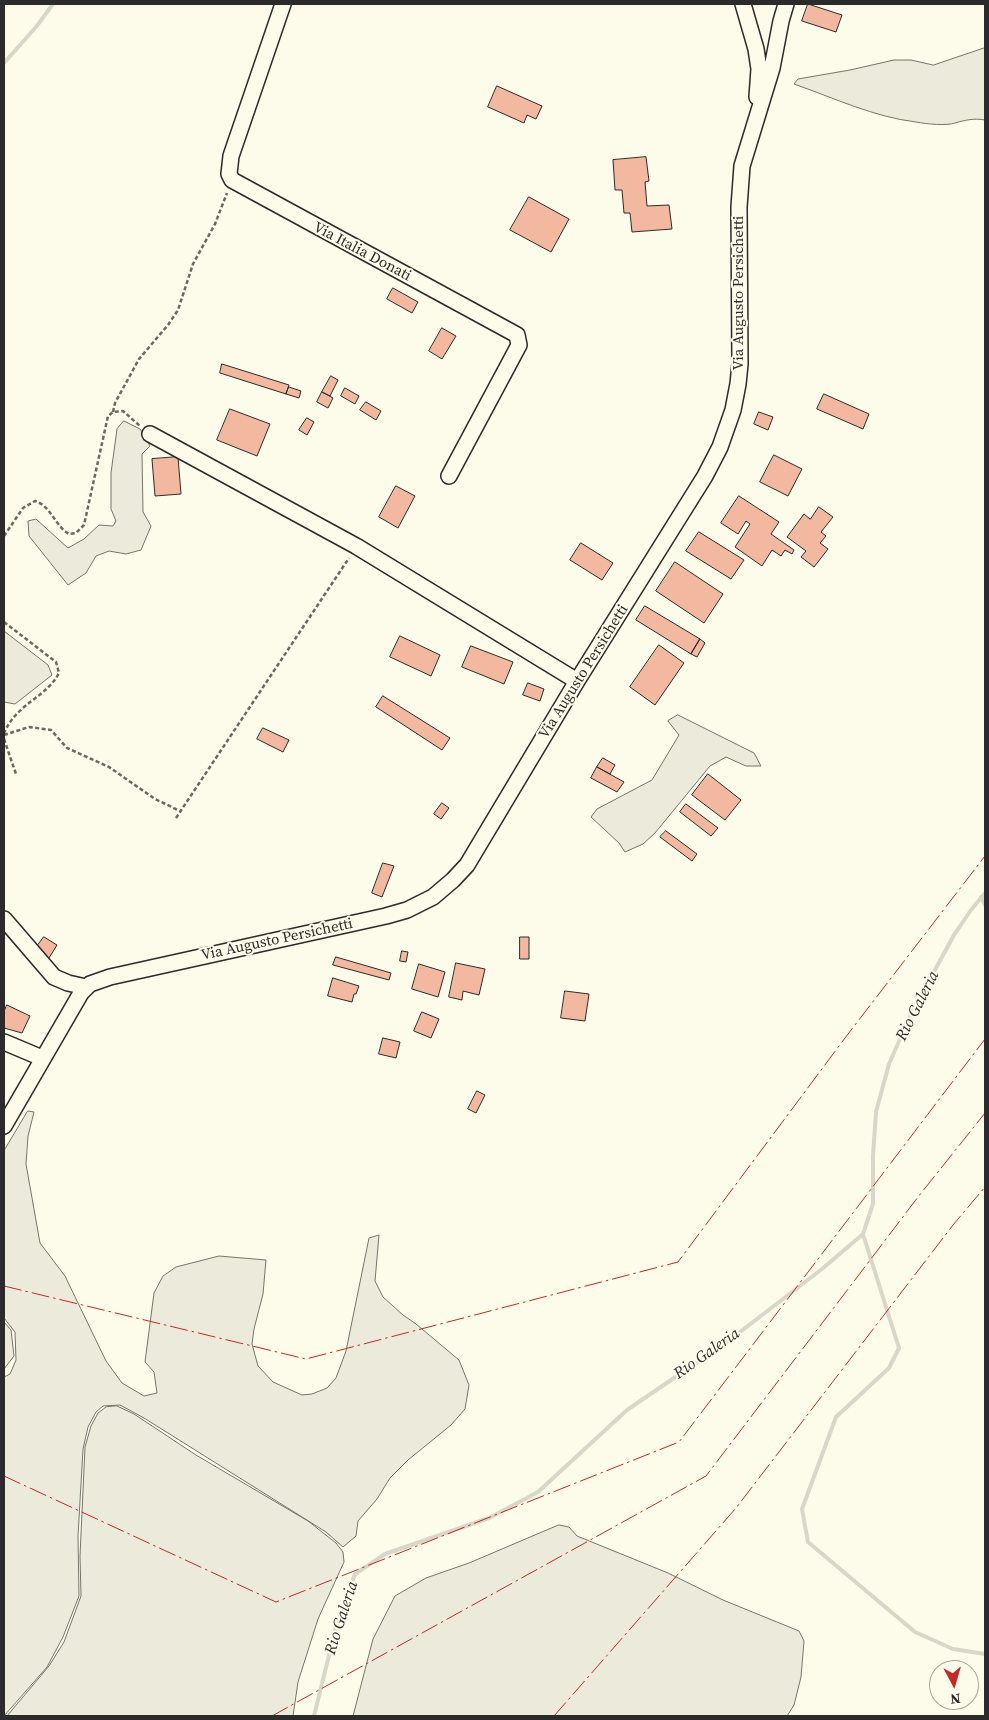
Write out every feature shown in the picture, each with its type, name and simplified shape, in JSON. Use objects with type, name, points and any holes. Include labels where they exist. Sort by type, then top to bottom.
[{"type":"street","points":[[232,180],[229,174],[230,156],[283,4]]},
{"type":"street","points":[[742,4],[756,49],[759,69],[757,96],[761,104]]},
{"type":"street","name":"Via Augusto Persichetti","points":[[86,987],[93,982],[110,977],[407,910],[433,897],[467,865],[577,681],[706,476],[731,421],[737,396],[740,364],[740,180],[742,166],[772,68],[786,4]]},
{"type":"street","name":"Via Italia Donati","points":[[232,180],[517,334],[519,345],[449,476]]},
{"type":"street","points":[[150,434],[356,546],[577,681]]},
{"type":"street","points":[[4,919],[54,977],[68,983],[86,987],[42,1058],[4,1126]]},
{"type":"street","points":[[4,1042],[42,1058]]},
{"type":"path","points":[[113,412],[115,402],[139,359],[168,325],[178,310],[192,264],[215,224],[232,180]]},
{"type":"path","points":[[4,536],[23,508],[35,501],[42,503],[63,531],[69,534],[76,532],[84,525],[103,434],[108,416],[113,412],[123,411],[150,434]]},
{"type":"path","points":[[176,818],[356,546]]},
{"type":"path","points":[[4,622],[56,662],[59,672],[55,681],[17,712],[8,724],[4,734]]},
{"type":"path","points":[[4,734],[29,727],[51,730],[67,748],[109,768],[155,799],[180,811]]},
{"type":"path","points":[[4,739],[16,774]]},
{"type":"shaded area","points":[[985,48],[985,120],[978,119],[942,125],[900,120],[854,106],[794,84],[798,79],[894,60],[911,60],[933,65]]},
{"type":"shaded area","points":[[124,421],[140,429],[150,446],[142,454],[143,512],[151,526],[141,550],[126,554],[109,551],[96,556],[86,573],[68,585],[29,536],[28,521],[36,519],[68,548],[84,539],[99,525],[113,526],[116,521],[111,509],[111,473],[117,429]]},
{"type":"shaded area","points":[[4,631],[48,665],[52,675],[15,704],[4,702]]},
{"type":"shaded area","points":[[678,715],[754,753],[761,766],[746,766],[726,757],[710,766],[655,833],[643,844],[625,852],[619,843],[591,817],[597,809],[652,780],[679,735],[668,721]]},
{"type":"shaded area","points":[[28,1111],[34,1112],[28,1136],[26,1164],[40,1243],[65,1276],[106,1361],[122,1383],[144,1396],[157,1393],[154,1372],[145,1362],[154,1293],[163,1276],[176,1267],[219,1256],[266,1260],[263,1294],[252,1344],[258,1366],[273,1382],[302,1395],[312,1394],[327,1388],[336,1378],[346,1351],[369,1238],[379,1235],[375,1281],[383,1297],[459,1360],[469,1385],[465,1409],[451,1425],[408,1460],[390,1478],[377,1499],[358,1521],[356,1536],[343,1547],[326,1532],[144,1418],[120,1405],[103,1406],[96,1412],[88,1427],[83,1449],[78,1536],[79,1596],[63,1637],[47,1667],[4,1716],[4,1377],[10,1374],[16,1360],[15,1332],[4,1318],[4,1151]]},
{"type":"shaded area","points":[[4,1322],[11,1330],[14,1356],[4,1369]]},
{"type":"shaded area","points":[[117,1406],[134,1414],[196,1455],[308,1521],[336,1543],[343,1552],[344,1562],[318,1619],[298,1682],[293,1716],[7,1716],[49,1666],[64,1642],[81,1596],[80,1556],[85,1447],[91,1426],[98,1413],[106,1407]]},
{"type":"shaded area","points":[[559,1525],[569,1527],[577,1536],[668,1573],[723,1600],[799,1631],[804,1641],[801,1677],[794,1705],[787,1716],[353,1716],[373,1639],[395,1596],[426,1578],[469,1563]]},
{"type":"building","points":[[808,4],[842,15],[836,32],[802,21]]},
{"type":"building","points":[[497,86],[542,106],[536,119],[527,115],[524,123],[488,107]]},
{"type":"building","points":[[646,157],[649,181],[645,182],[647,206],[669,205],[672,229],[632,232],[630,213],[624,213],[622,190],[615,190],[613,160]]},
{"type":"building","points":[[529,197],[569,219],[551,252],[510,230]]},
{"type":"building","points":[[393,288],[418,302],[412,313],[387,299]]},
{"type":"building","points":[[442,328],[456,336],[442,359],[429,351]]},
{"type":"building","points":[[222,364],[289,385],[286,394],[220,373]]},
{"type":"building","points":[[331,376],[338,380],[330,396],[322,392]]},
{"type":"building","points":[[289,387],[301,391],[299,398],[286,394]]},
{"type":"building","points":[[345,388],[359,396],[355,404],[341,396]]},
{"type":"building","points":[[322,392],[333,398],[328,408],[317,402]]},
{"type":"building","points":[[824,394],[869,414],[863,429],[817,409]]},
{"type":"building","points":[[366,402],[381,411],[376,420],[360,410]]},
{"type":"building","points":[[230,409],[270,424],[257,456],[217,440]]},
{"type":"building","points":[[759,412],[773,417],[768,430],[754,424]]},
{"type":"building","points":[[307,418],[314,422],[307,435],[299,430]]},
{"type":"building","points":[[774,455],[802,469],[788,496],[760,482]]},
{"type":"building","points":[[178,457],[181,494],[155,496],[152,459]]},
{"type":"building","points":[[396,486],[415,496],[398,528],[379,517]]},
{"type":"building","points":[[739,496],[779,522],[771,534],[794,550],[792,554],[785,550],[781,556],[772,550],[762,566],[735,547],[750,524],[746,521],[738,534],[721,523]]},
{"type":"building","points":[[819,507],[833,517],[821,532],[826,536],[820,543],[828,549],[814,567],[801,557],[806,551],[787,537],[804,514],[810,519]]},
{"type":"building","points":[[699,532],[744,560],[731,579],[686,551]]},
{"type":"building","points":[[581,543],[613,563],[602,580],[570,560]]},
{"type":"building","points":[[675,562],[723,594],[704,623],[656,591]]},
{"type":"building","points":[[645,606],[700,639],[691,654],[636,620]]},
{"type":"building","points":[[400,636],[440,655],[431,676],[390,657]]},
{"type":"building","points":[[700,639],[705,643],[697,657],[691,654]]},
{"type":"building","points":[[659,645],[684,663],[655,705],[630,687]]},
{"type":"building","points":[[471,646],[513,662],[504,684],[462,667]]},
{"type":"building","points":[[528,683],[544,689],[540,701],[523,695]]},
{"type":"building","points":[[383,696],[450,738],[442,750],[376,707]]},
{"type":"building","points":[[263,728],[289,740],[283,752],[257,739]]},
{"type":"building","points":[[603,758],[615,765],[610,774],[597,767]]},
{"type":"building","points":[[597,767],[624,782],[617,792],[591,778]]},
{"type":"building","points":[[708,774],[741,800],[725,820],[692,795]]},
{"type":"building","points":[[442,803],[449,808],[441,819],[434,814]]},
{"type":"building","points":[[686,804],[718,828],[711,836],[680,812]]},
{"type":"building","points":[[666,831],[697,854],[692,861],[660,837]]},
{"type":"building","points":[[383,863],[394,866],[382,897],[372,893]]},
{"type":"building","points":[[44,937],[57,945],[49,958],[35,949]]},
{"type":"building","points":[[520,937],[529,937],[529,959],[520,959]]},
{"type":"building","points":[[402,951],[408,952],[406,962],[400,961]]},
{"type":"building","points":[[336,957],[391,973],[389,980],[333,965]]},
{"type":"building","points":[[456,963],[485,969],[479,995],[463,991],[462,1000],[449,997]]},
{"type":"building","points":[[419,964],[445,972],[438,997],[412,989]]},
{"type":"building","points":[[333,978],[359,986],[352,1002],[328,996]]},
{"type":"building","points":[[565,991],[589,994],[585,1021],[561,1018]]},
{"type":"building","points":[[7,1005],[30,1016],[22,1033],[4,1028],[4,1012]]},
{"type":"building","points":[[422,1012],[439,1019],[431,1038],[414,1031]]},
{"type":"building","points":[[383,1038],[400,1042],[396,1058],[379,1054]]},
{"type":"building","points":[[477,1091],[485,1095],[476,1113],[468,1109]]},
{"type":"waterway","points":[[4,63],[36,27],[53,4]]},
{"type":"waterway","name":"Rio Galeria","points":[[314,1716],[335,1631],[355,1574],[385,1554],[489,1518],[538,1492],[627,1410],[727,1342],[822,1269],[863,1234],[873,1204],[873,1156],[876,1112],[889,1064],[912,1012],[954,935],[985,893]]},
{"type":"waterway","name":"Rio Galeria","points":[[981,897],[985,905]]},
{"type":"waterway","points":[[863,1234],[899,1348],[889,1368],[836,1417],[802,1509],[808,1542],[915,1632],[953,1649],[985,1654]]},
{"type":"power","points":[[4,1286],[306,1359],[678,1262],[845,1038],[985,856]]},
{"type":"power","points":[[4,1476],[276,1602],[679,1442],[985,1039]]},
{"type":"power","points":[[272,1716],[706,1476],[918,1197],[985,1113]]},
{"type":"power","points":[[554,1716],[736,1508],[953,1225],[985,1187]]}]
